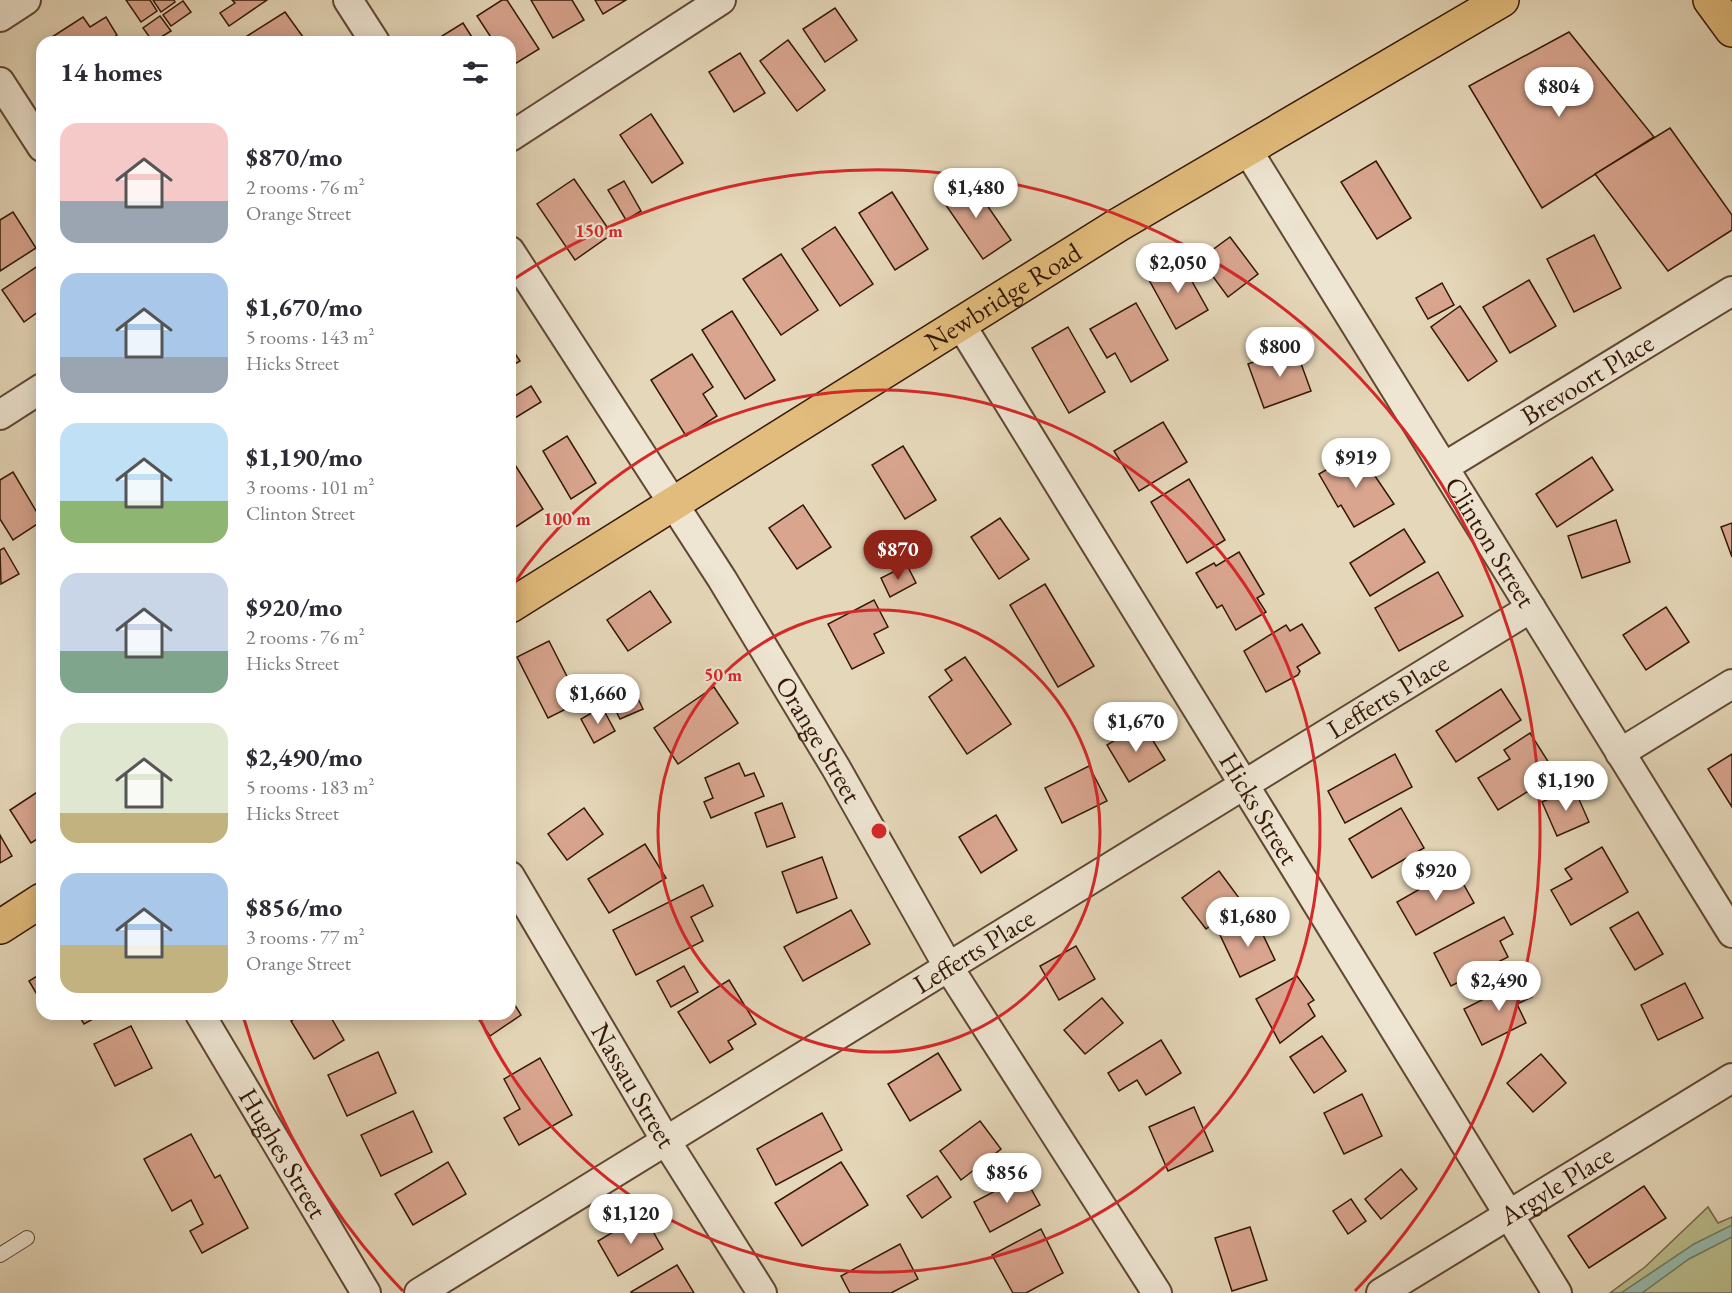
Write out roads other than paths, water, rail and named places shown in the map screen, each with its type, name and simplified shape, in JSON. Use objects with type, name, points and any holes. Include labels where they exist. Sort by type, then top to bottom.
[{"type":"main road","name":"Newbridge Road","points":[[516,602],[1118,225],[1248,151],[1502,0]]},
{"type":"main road","points":[[1710,0],[1732,30]]},
{"type":"main road","points":[[0,927],[36,904]]},
{"type":"street","points":[[0,17],[26,0]]},
{"type":"street","points":[[348,0],[371,36]]},
{"type":"street","points":[[516,133],[721,0]]},
{"type":"street","points":[[0,82],[36,138]]},
{"type":"street","name":"Clinton Street","points":[[1248,151],[1732,933]]},
{"type":"street","name":"Orange Street","points":[[516,261],[722,579],[812,728],[950,968],[1157,1293]]},
{"type":"street","name":"Brevoort Place","points":[[1444,467],[1730,296]]},
{"type":"street","name":"Hicks Street","points":[[961,325],[1557,1293]]},
{"type":"street","points":[[0,415],[36,392]]},
{"type":"street","name":"Lefferts Place","points":[[419,1293],[1531,608]]},
{"type":"street","points":[[1620,753],[1732,684]]},
{"type":"street","name":"Nassau Street","points":[[516,886],[666,1142],[762,1293]]},
{"type":"street","name":"Hughes Street","points":[[204,1020],[366,1293]]},
{"type":"street","name":"Argyle Place","points":[[1381,1293],[1732,1078]]},
{"type":"lane","points":[[0,1256],[27,1238]]}]
